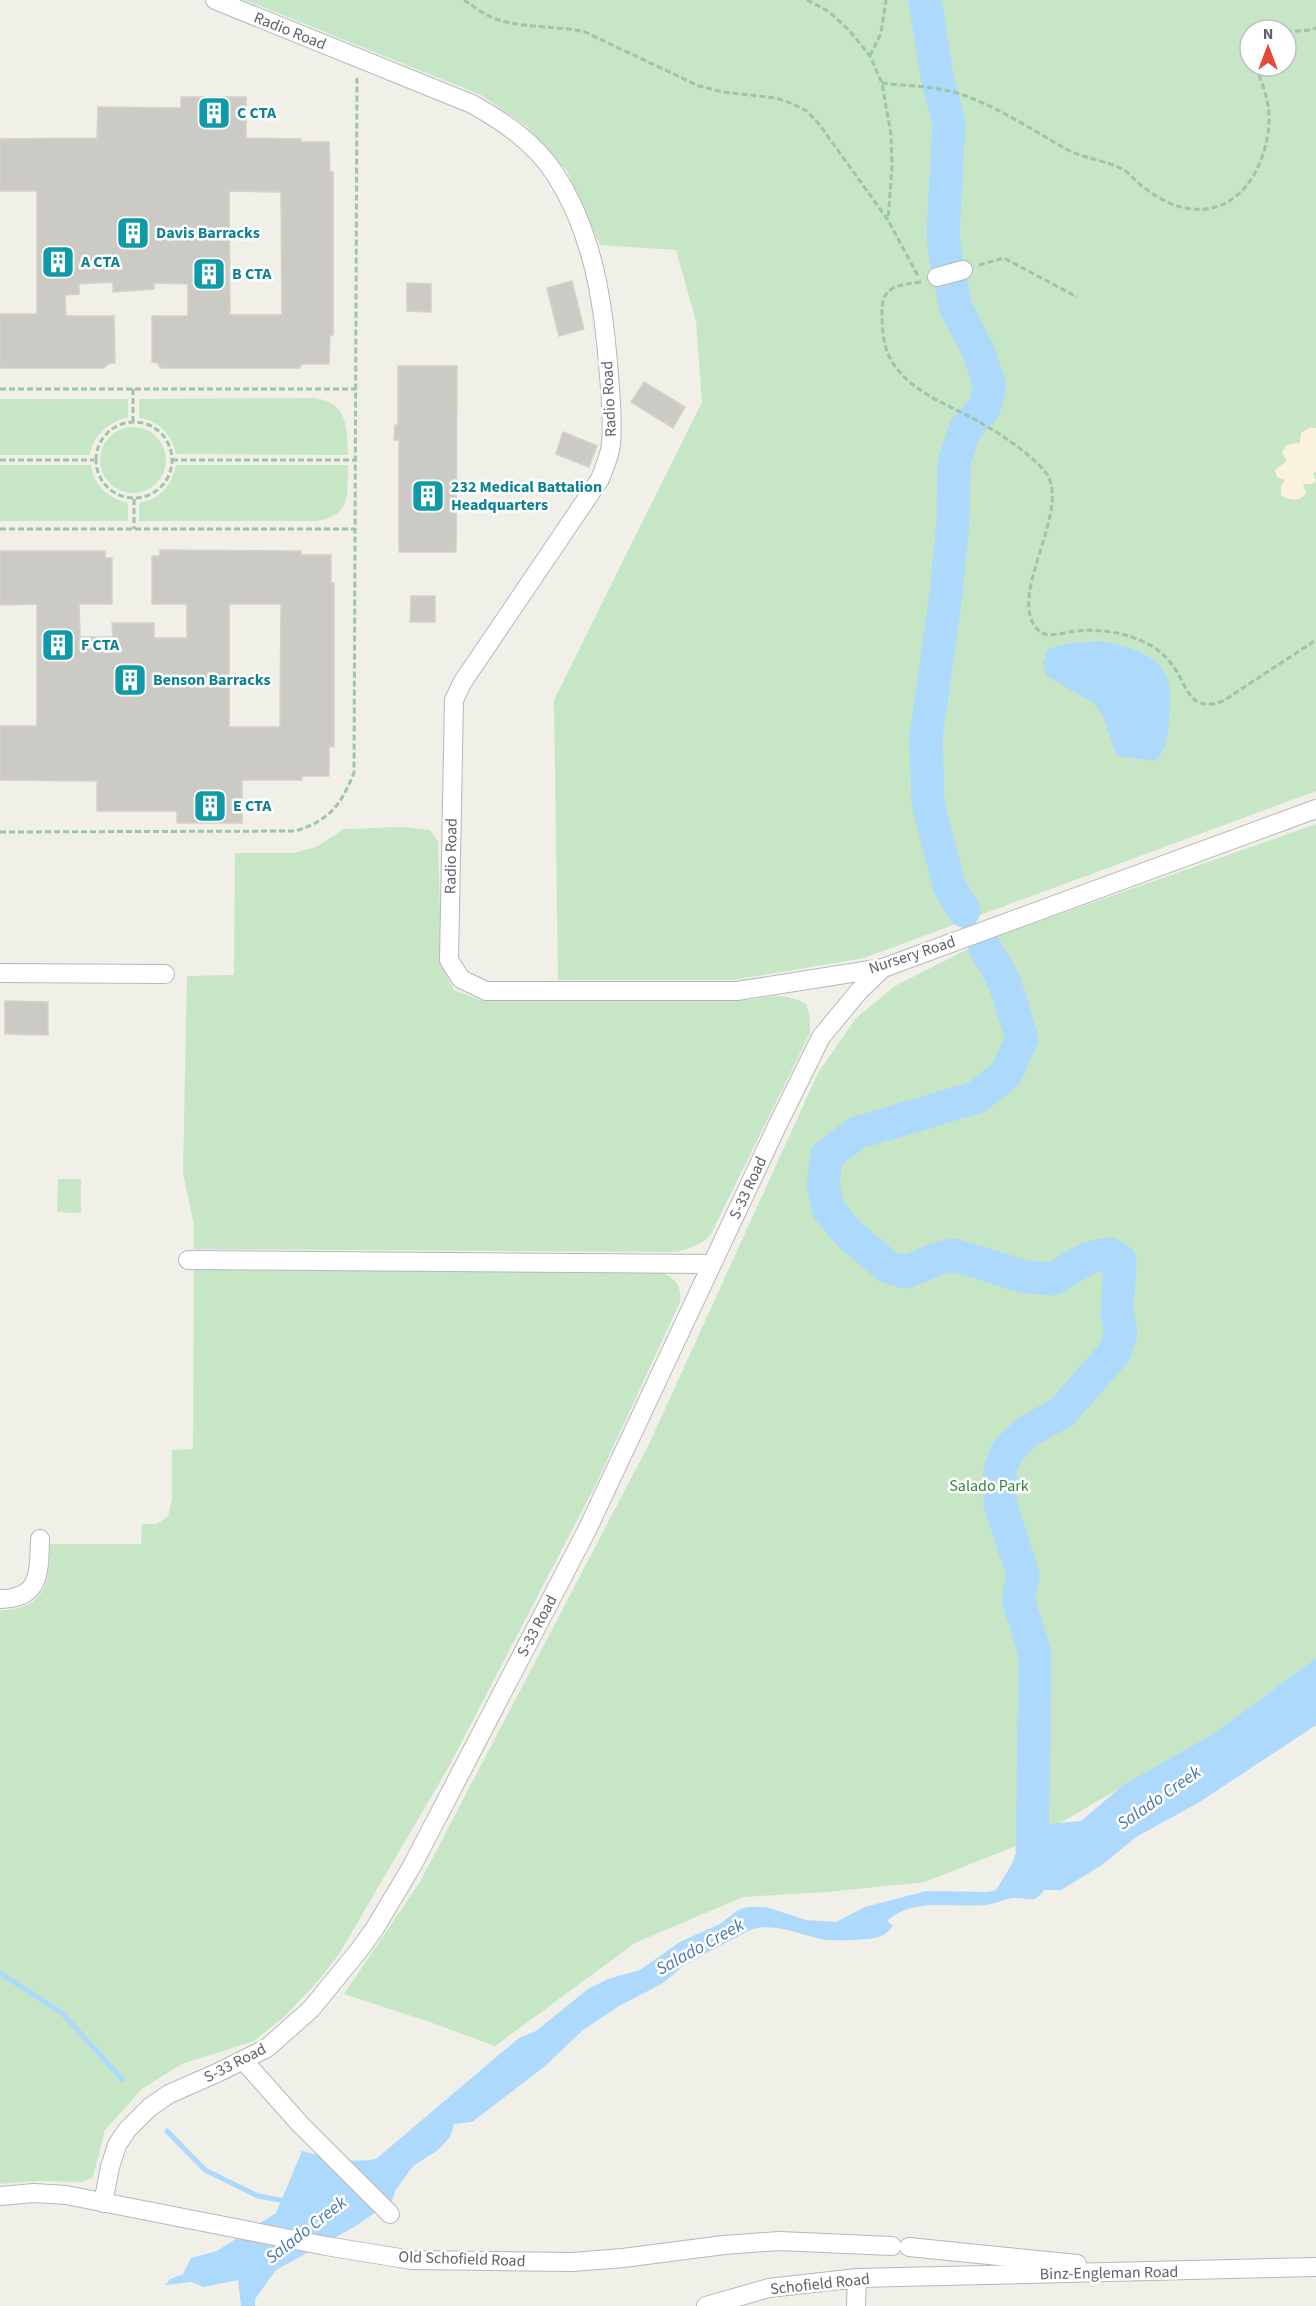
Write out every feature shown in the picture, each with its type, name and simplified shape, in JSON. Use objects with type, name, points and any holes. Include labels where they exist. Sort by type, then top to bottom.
[{"type":"street","name":"Radio Road","points":[[215,0],[472,104],[495,116],[527,141],[555,173],[577,213],[591,254],[605,326],[612,411],[611,446],[600,479],[462,683],[454,700],[449,960],[461,979],[486,991]]},
{"type":"street","points":[[930,279],[963,270]]},
{"type":"street","name":"Nursery Road","points":[[486,991],[737,991],[883,968],[1316,809]]},
{"type":"street","name":"S-33 Road","points":[[103,2203],[117,2145],[127,2130],[150,2107],[169,2094],[267,2048],[311,2008],[375,1928],[416,1857],[587,1530],[821,1037],[859,991],[883,968]]},
{"type":"street","points":[[0,973],[165,974]]},
{"type":"street","points":[[188,1260],[712,1264]]},
{"type":"street","points":[[0,1599],[25,1594],[35,1583],[39,1567],[40,1539]]},
{"type":"street","points":[[243,2060],[300,2124],[390,2214]]},
{"type":"street","name":"Old Schofield Road","points":[[0,2196],[34,2193],[66,2195],[326,2246],[412,2260],[561,2262],[622,2258],[724,2245],[779,2241],[901,2247],[1146,2272]]},
{"type":"street","name":"Binz-Engleman Road","points":[[901,2277],[1316,2266]]},
{"type":"street","name":"Schofield Road","points":[[705,2306],[769,2288],[857,2278],[901,2277]]},
{"type":"street","points":[[856,2306],[857,2278]]},
{"type":"path","points":[[464,0],[497,19],[517,24],[564,27],[585,32],[699,86],[723,92],[776,98],[807,111],[819,124],[930,279],[901,284],[886,293],[881,303],[884,339],[889,357],[899,371],[930,397],[981,423],[1024,453],[1043,469],[1051,485],[1049,517],[1029,605],[1033,622],[1039,631],[1046,634],[1086,630],[1115,632],[1144,642],[1157,649],[1171,662],[1190,695],[1197,702],[1205,705],[1214,705],[1223,701],[1316,640]]},
{"type":"path","points":[[807,0],[828,11],[849,30],[870,56],[882,83],[891,135],[892,167],[888,220]]},
{"type":"path","points":[[870,56],[881,33],[886,0]]},
{"type":"path","points":[[1298,31],[1316,28]]},
{"type":"path","points":[[0,832],[296,831],[317,824],[329,814],[338,804],[354,773],[357,58]]},
{"type":"path","points":[[882,83],[963,95],[1037,131],[1070,151],[1126,171],[1161,199],[1183,208],[1199,209],[1230,201],[1241,193],[1250,183],[1259,164],[1266,143],[1269,122],[1267,99],[1259,78]]},
{"type":"path","points":[[963,270],[1004,258],[1077,297]]},
{"type":"path","points":[[133,422],[134,388]]},
{"type":"path","points":[[0,389],[356,389]]},
{"type":"path","points":[[126,422],[152,426],[162,434],[170,446],[172,460],[166,481],[158,490],[134,499],[112,492],[97,472],[95,460],[97,447],[104,436],[114,427],[126,422]]},
{"type":"path","points":[[0,460],[95,460]]},
{"type":"path","points":[[172,460],[356,460]]},
{"type":"path","points":[[134,499],[134,529]]},
{"type":"path","points":[[0,529],[355,529]]},
{"type":"green space","points":[[245,0],[1316,0],[1316,791],[864,958],[733,980],[558,980],[554,700],[702,402],[696,321],[676,250],[600,245],[567,171],[527,127],[481,95]]},
{"type":"green space","points":[[312,398],[333,404],[339,410],[346,426],[348,455],[176,454],[172,441],[163,430],[146,419],[139,418],[139,399]]},
{"type":"green space","points":[[0,399],[128,399],[128,417],[103,430],[95,441],[90,455],[0,455]]},
{"type":"green space","points":[[133,427],[145,430],[156,437],[163,448],[166,460],[163,472],[156,483],[145,490],[133,493],[121,490],[110,483],[103,472],[100,460],[103,448],[110,437],[121,430]]},
{"type":"green space","points":[[0,465],[91,465],[95,479],[103,490],[114,498],[128,503],[128,521],[0,521]]},
{"type":"green space","points":[[176,465],[348,465],[347,494],[342,508],[336,514],[317,521],[139,521],[139,503],[153,498],[164,490]]},
{"type":"green space","name":"Salado Park","points":[[1316,824],[1316,1658],[1213,1734],[1029,1841],[925,1882],[827,1892],[743,1897],[635,1943],[495,2046],[344,1994],[420,1882],[650,1442],[818,1073],[856,1018],[895,986],[986,940]]},
{"type":"green space","points":[[403,827],[430,830],[438,842],[444,971],[454,990],[480,1000],[749,1000],[778,996],[806,1004],[810,1018],[810,1033],[711,1234],[703,1241],[677,1252],[194,1249],[194,1225],[183,1173],[187,976],[234,975],[235,853],[293,853],[316,847],[344,829]]},
{"type":"green space","points":[[58,1179],[81,1179],[81,1213],[57,1212]]},
{"type":"green space","points":[[194,1270],[662,1272],[677,1284],[680,1302],[596,1484],[448,1768],[339,1954],[319,1980],[284,2017],[254,2041],[182,2064],[143,2088],[105,2130],[93,2177],[82,2182],[36,2181],[0,2184],[0,1610],[15,1609],[36,1599],[42,1591],[49,1570],[50,1544],[141,1544],[142,1524],[157,1524],[168,1516],[172,1500],[172,1450],[193,1449]]},
{"type":"sand","points":[[1310,427],[1316,428],[1316,472],[1313,473],[1316,481],[1312,484],[1303,484],[1306,494],[1303,497],[1287,498],[1281,495],[1281,486],[1285,480],[1277,477],[1275,470],[1287,461],[1282,453],[1285,447],[1300,443],[1301,433]]},
{"type":"water","points":[[1102,641],[1147,655],[1161,667],[1166,675],[1170,696],[1168,729],[1165,746],[1156,761],[1116,754],[1104,719],[1095,704],[1047,676],[1043,663],[1048,649],[1064,644]]},
{"type":"water","name":"Salado Creek","points":[[1316,1658],[1316,1725],[1198,1803],[1136,1837],[1102,1865],[1061,1890],[1044,1890],[1038,1897],[1032,1899],[1013,1898],[985,1905],[934,1905],[909,1909],[887,1921],[893,1926],[886,1933],[868,1939],[827,1940],[769,1927],[750,1930],[684,1965],[663,1983],[619,2006],[583,2030],[544,2067],[472,2122],[454,2124],[450,2137],[438,2150],[413,2166],[395,2191],[392,2201],[354,2227],[276,2270],[255,2299],[255,2306],[241,2306],[238,2280],[203,2287],[192,2282],[165,2285],[170,2279],[183,2274],[191,2258],[217,2251],[276,2213],[302,2151],[348,2160],[376,2159],[519,2038],[536,2031],[588,1989],[608,1979],[640,1970],[680,1942],[720,1924],[738,1910],[747,1907],[766,1907],[806,1920],[836,1922],[865,1907],[926,1891],[988,1892],[996,1890],[1012,1864],[1022,1837],[1050,1824],[1081,1821],[1122,1786],[1213,1734]]},
{"type":"building","name":"Davis Barracks","points":[[181,97],[246,97],[246,138],[329,142],[330,172],[333,172],[333,335],[330,335],[329,364],[301,364],[300,368],[161,368],[157,363],[152,362],[152,316],[188,316],[188,284],[154,283],[154,289],[113,292],[113,282],[79,284],[79,294],[65,295],[66,316],[114,316],[115,363],[109,363],[104,368],[0,368],[0,314],[37,314],[37,191],[0,191],[0,139],[97,138],[98,107],[181,108]],"holes":[[[229,191],[281,192],[282,315],[230,315]]]},
{"type":"building","points":[[572,281],[584,329],[559,336],[547,288]]},
{"type":"building","points":[[407,283],[431,284],[431,312],[407,311]]},
{"type":"building","name":"232 Medical Battalion Headquarters","points":[[398,366],[457,366],[456,552],[399,552],[399,440],[394,440],[395,425],[398,425]]},
{"type":"building","points":[[644,382],[685,407],[673,428],[631,402]]},
{"type":"building","points":[[563,432],[597,446],[589,467],[556,454]]},
{"type":"building","name":"Benson Barracks","points":[[160,550],[301,551],[301,555],[331,555],[331,583],[334,583],[334,747],[329,746],[329,776],[302,776],[302,780],[242,780],[242,823],[177,823],[177,811],[97,811],[97,781],[0,780],[0,726],[37,726],[37,604],[0,605],[0,551],[105,551],[105,558],[112,558],[112,604],[79,604],[80,637],[113,637],[112,623],[154,623],[154,638],[187,638],[187,604],[152,604],[152,556],[160,556]],"holes":[[[229,604],[281,604],[280,727],[229,727]]]},
{"type":"building","points":[[411,596],[435,596],[435,622],[410,622]]},
{"type":"building","points":[[5,1001],[48,1002],[48,1035],[5,1034]]},
{"type":"waterway","points":[[925,0],[937,76],[949,124],[943,234],[946,260],[956,308],[978,351],[990,386],[984,408],[965,429],[954,463],[953,522],[946,594],[926,737],[928,803],[949,885],[964,911]]},
{"type":"waterway","points":[[985,948],[1004,981],[1022,1038],[1006,1074],[977,1097],[857,1133],[827,1155],[823,1184],[828,1209],[848,1233],[888,1267],[906,1272],[953,1255],[1026,1277],[1052,1279],[1088,1258],[1110,1254],[1120,1261],[1117,1313],[1121,1332],[1114,1353],[1062,1412],[1027,1432],[1008,1450],[1000,1469],[1000,1504],[1023,1575],[1018,1599],[1035,1653],[1032,1877]]},
{"type":"waterway","points":[[0,1973],[63,2014],[123,2080]]},
{"type":"waterway","points":[[167,2131],[205,2170],[258,2196],[286,2201]]},
{"type":"place","name":"C CTA","points":[[214,113]]},
{"type":"place","name":"Davis Barracks","points":[[133,233]]},
{"type":"place","name":"A CTA","points":[[58,262]]},
{"type":"place","name":"B CTA","points":[[209,274]]},
{"type":"place","name":"232 Medical Battalion Headquarters","points":[[428,496]]},
{"type":"place","name":"F CTA","points":[[58,645]]},
{"type":"place","name":"Benson Barracks","points":[[130,680]]},
{"type":"place","name":"E CTA","points":[[210,806]]}]
